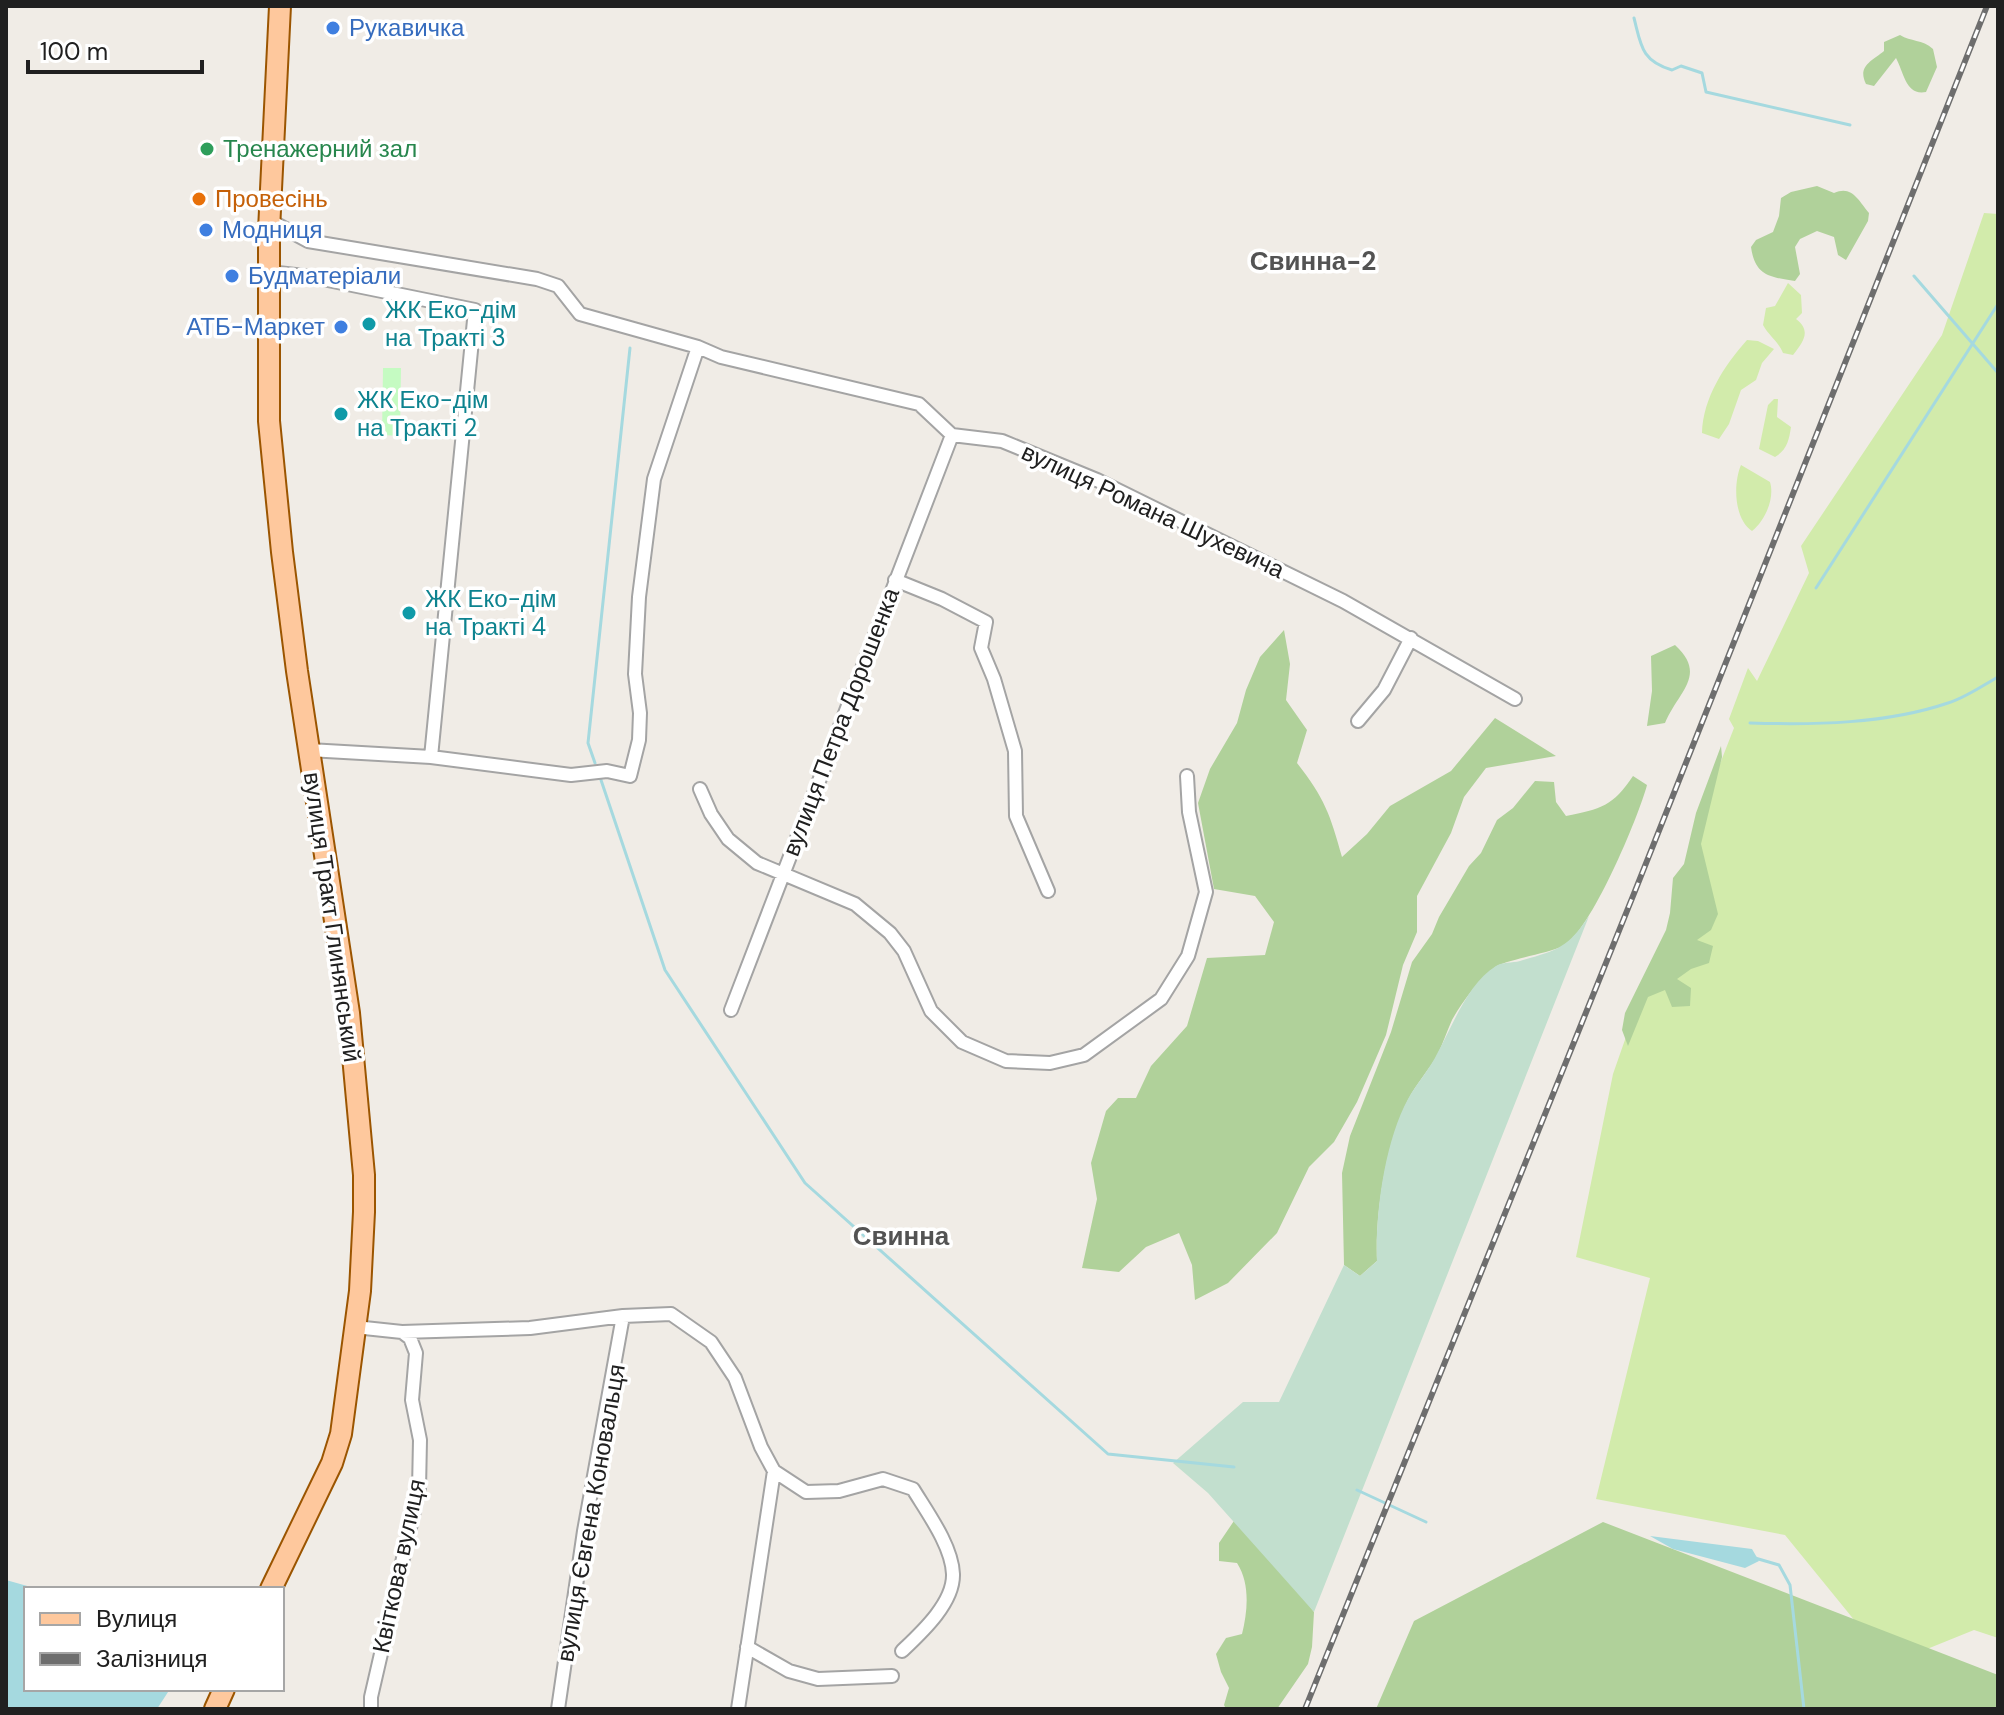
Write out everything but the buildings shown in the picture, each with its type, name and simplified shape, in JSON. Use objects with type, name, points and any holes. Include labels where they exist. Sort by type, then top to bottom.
[{"type":"main road","name":"вулиця Тракт Глинянський","points":[[272,1587],[332,1463],[341,1434],[362,1252],[364,1175],[349,1013],[282,552],[269,421],[269,225],[280,6]]},
{"type":"street","points":[[269,225],[308,241],[537,279],[558,286],[580,314],[698,347],[721,357],[919,404],[952,435]]},
{"type":"street","points":[[269,272],[313,277],[475,310],[431,757]]},
{"type":"street","points":[[309,750],[431,757],[571,775],[607,771],[630,776],[639,740],[640,713],[635,674],[639,597],[654,479],[698,347]]},
{"type":"street","name":"вулиця Петра Дорошенка","points":[[731,1010],[952,435]]},
{"type":"street","name":"вулиця Романа Шухевича","points":[[952,435],[1002,441],[1097,480],[1411,638],[1515,699]]},
{"type":"street","points":[[895,580],[942,599],[986,622],[981,648],[994,679],[1015,751],[1016,816],[1048,891]]},
{"type":"street","points":[[1358,721],[1384,690],[1411,638]]},
{"type":"street","points":[[700,789],[711,814],[728,839],[757,863],[855,904],[890,933],[904,951],[931,1011],[962,1042],[1006,1061],[1050,1063],[1084,1055],[1161,999],[1188,956],[1206,892],[1189,812],[1187,776]]},
{"type":"street","points":[[355,1327],[402,1332],[530,1328],[623,1316],[671,1314],[711,1342],[735,1378],[761,1447],[774,1471],[806,1492],[839,1491],[883,1479],[913,1489],[941,1534],[953,1575],[944,1604],[930,1624],[902,1651]]},
{"type":"street","name":"вулиця Євгена Коновальця","points":[[558,1709],[584,1531],[615,1375],[623,1316]]},
{"type":"street","name":"Квіткова вулиця","points":[[371,1709],[371,1697],[419,1489],[420,1440],[412,1400],[416,1353],[410,1338],[402,1332]]},
{"type":"street","points":[[738,1709],[774,1471]]},
{"type":"street","points":[[747,1647],[789,1671],[818,1679],[892,1676]]},
{"type":"green space","points":[[1900,35],[1933,49],[1937,67],[1926,92],[1910,87],[1896,58],[1874,86],[1866,84],[1863,73],[1867,64],[1884,51],[1884,42]]},
{"type":"green space","points":[[1817,186],[1834,193],[1850,192],[1869,213],[1868,221],[1846,260],[1838,255],[1834,237],[1817,231],[1800,239],[1795,247],[1800,274],[1795,281],[1765,273],[1756,264],[1751,247],[1756,240],[1773,232],[1781,198],[1791,192]]},
{"type":"green space","points":[[1984,213],[1998,214],[1998,1638],[1974,1630],[1890,1664],[1785,1535],[1596,1499],[1650,1278],[1576,1257],[1613,1074],[1648,974],[1687,935],[1698,820],[1734,728],[1729,719],[1748,668],[1757,681],[1809,573],[1801,546],[1942,335]]},
{"type":"green space","points":[[1788,283],[1801,295],[1802,313],[1796,319],[1805,332],[1793,355],[1783,353],[1763,325],[1766,308],[1775,306]]},
{"type":"green space","points":[[1747,340],[1758,341],[1774,349],[1762,363],[1756,380],[1741,390],[1729,424],[1719,439],[1702,433],[1706,407],[1716,383]]},
{"type":"green space","points":[[383,368],[401,368],[400,436],[382,435]]},
{"type":"green space","points":[[1778,399],[1777,417],[1791,427],[1787,444],[1775,457],[1759,449],[1768,405]]},
{"type":"green space","points":[[1741,465],[1770,482],[1771,488],[1768,509],[1752,531],[1738,510],[1737,482]]},
{"type":"green space","points":[[1284,630],[1290,664],[1286,700],[1307,730],[1297,763],[1326,807],[1342,857],[1367,834],[1390,806],[1451,771],[1495,718],[1556,756],[1486,768],[1464,797],[1451,833],[1417,896],[1417,932],[1403,965],[1386,1035],[1357,1102],[1334,1142],[1309,1167],[1277,1233],[1228,1283],[1195,1300],[1192,1265],[1179,1233],[1146,1247],[1119,1272],[1082,1268],[1097,1199],[1091,1163],[1106,1111],[1118,1098],[1136,1098],[1151,1066],[1187,1026],[1207,958],[1265,955],[1274,922],[1255,896],[1214,889],[1198,803],[1210,769],[1237,723],[1260,657]]},
{"type":"green space","points":[[1675,645],[1689,665],[1687,684],[1665,723],[1647,726],[1652,691],[1651,656]]},
{"type":"green space","points":[[1721,746],[1722,757],[1701,844],[1718,914],[1711,930],[1697,940],[1713,946],[1709,963],[1691,969],[1677,979],[1691,988],[1690,1006],[1672,1007],[1665,990],[1648,997],[1628,1046],[1622,1030],[1625,1013],[1666,930],[1673,878],[1684,864],[1696,813]]},
{"type":"green space","points":[[1633,776],[1647,785],[1624,846],[1586,920],[1563,946],[1499,965],[1482,979],[1456,1013],[1438,1054],[1411,1094],[1400,1117],[1388,1157],[1378,1222],[1377,1261],[1360,1276],[1344,1265],[1342,1173],[1350,1136],[1391,1032],[1412,962],[1432,934],[1469,866],[1481,853],[1497,820],[1513,808],[1535,781],[1554,782],[1556,802],[1566,816],[1605,805],[1619,794]]},
{"type":"green space","points":[[1589,916],[1314,1612],[1208,1493],[1173,1463],[1243,1402],[1279,1402],[1344,1265],[1360,1276],[1377,1261],[1383,1178],[1393,1135],[1412,1093],[1477,983],[1498,965],[1560,947]]},
{"type":"green space","points":[[1240,1512],[1314,1612],[1308,1664],[1277,1709],[1226,1709],[1224,1705],[1229,1688],[1216,1654],[1226,1638],[1242,1634],[1247,1597],[1237,1563],[1219,1561],[1219,1543]]},
{"type":"green space","points":[[1603,1522],[1998,1675],[1998,1709],[1376,1709],[1414,1621]]},
{"type":"water","points":[[1650,1536],[1752,1549],[1759,1561],[1745,1568],[1673,1549]]},
{"type":"water","points":[[6,1580],[31,1587],[24,1587],[24,1691],[169,1691],[157,1709],[6,1709]]},
{"type":"waterway","points":[[1634,18],[1648,57],[1672,70],[1681,66],[1702,73],[1706,92],[1850,125]]},
{"type":"waterway","points":[[1914,276],[1998,373]]},
{"type":"waterway","points":[[1816,588],[1998,304]]},
{"type":"waterway","points":[[595,763],[588,743],[630,348]]},
{"type":"waterway","points":[[1750,723],[1825,723],[1900,715],[1954,701],[1998,677]]},
{"type":"waterway","points":[[601,780],[665,970],[805,1183],[1108,1454],[1234,1467]]},
{"type":"waterway","points":[[1357,1490],[1426,1522]]},
{"type":"waterway","points":[[1755,1558],[1779,1565],[1790,1585],[1804,1709]]},
{"type":"railway","points":[[1305,1709],[1987,6]]},
{"type":"place","name":"Рукавичка","points":[[333,28]]},
{"type":"place","name":"Тренажерний зал","points":[[207,149]]},
{"type":"place","name":"Провесінь","points":[[199,199]]},
{"type":"place","name":"Модниця","points":[[206,230]]},
{"type":"place","name":"Будматеріали","points":[[232,276]]},
{"type":"place","name":"ЖК Еко-дім на Тракті 3","points":[[369,324]]},
{"type":"place","name":"АТБ-Маркет","points":[[341,327]]},
{"type":"place","name":"ЖК Еко-дім на Тракті 2","points":[[341,414]]},
{"type":"place","name":"ЖК Еко-дім на Тракті 4","points":[[409,613]]},
{"type":"district","name":"Свинна-2","points":[[1313,261]]},
{"type":"district","name":"Свинна","points":[[901,1236]]}]
